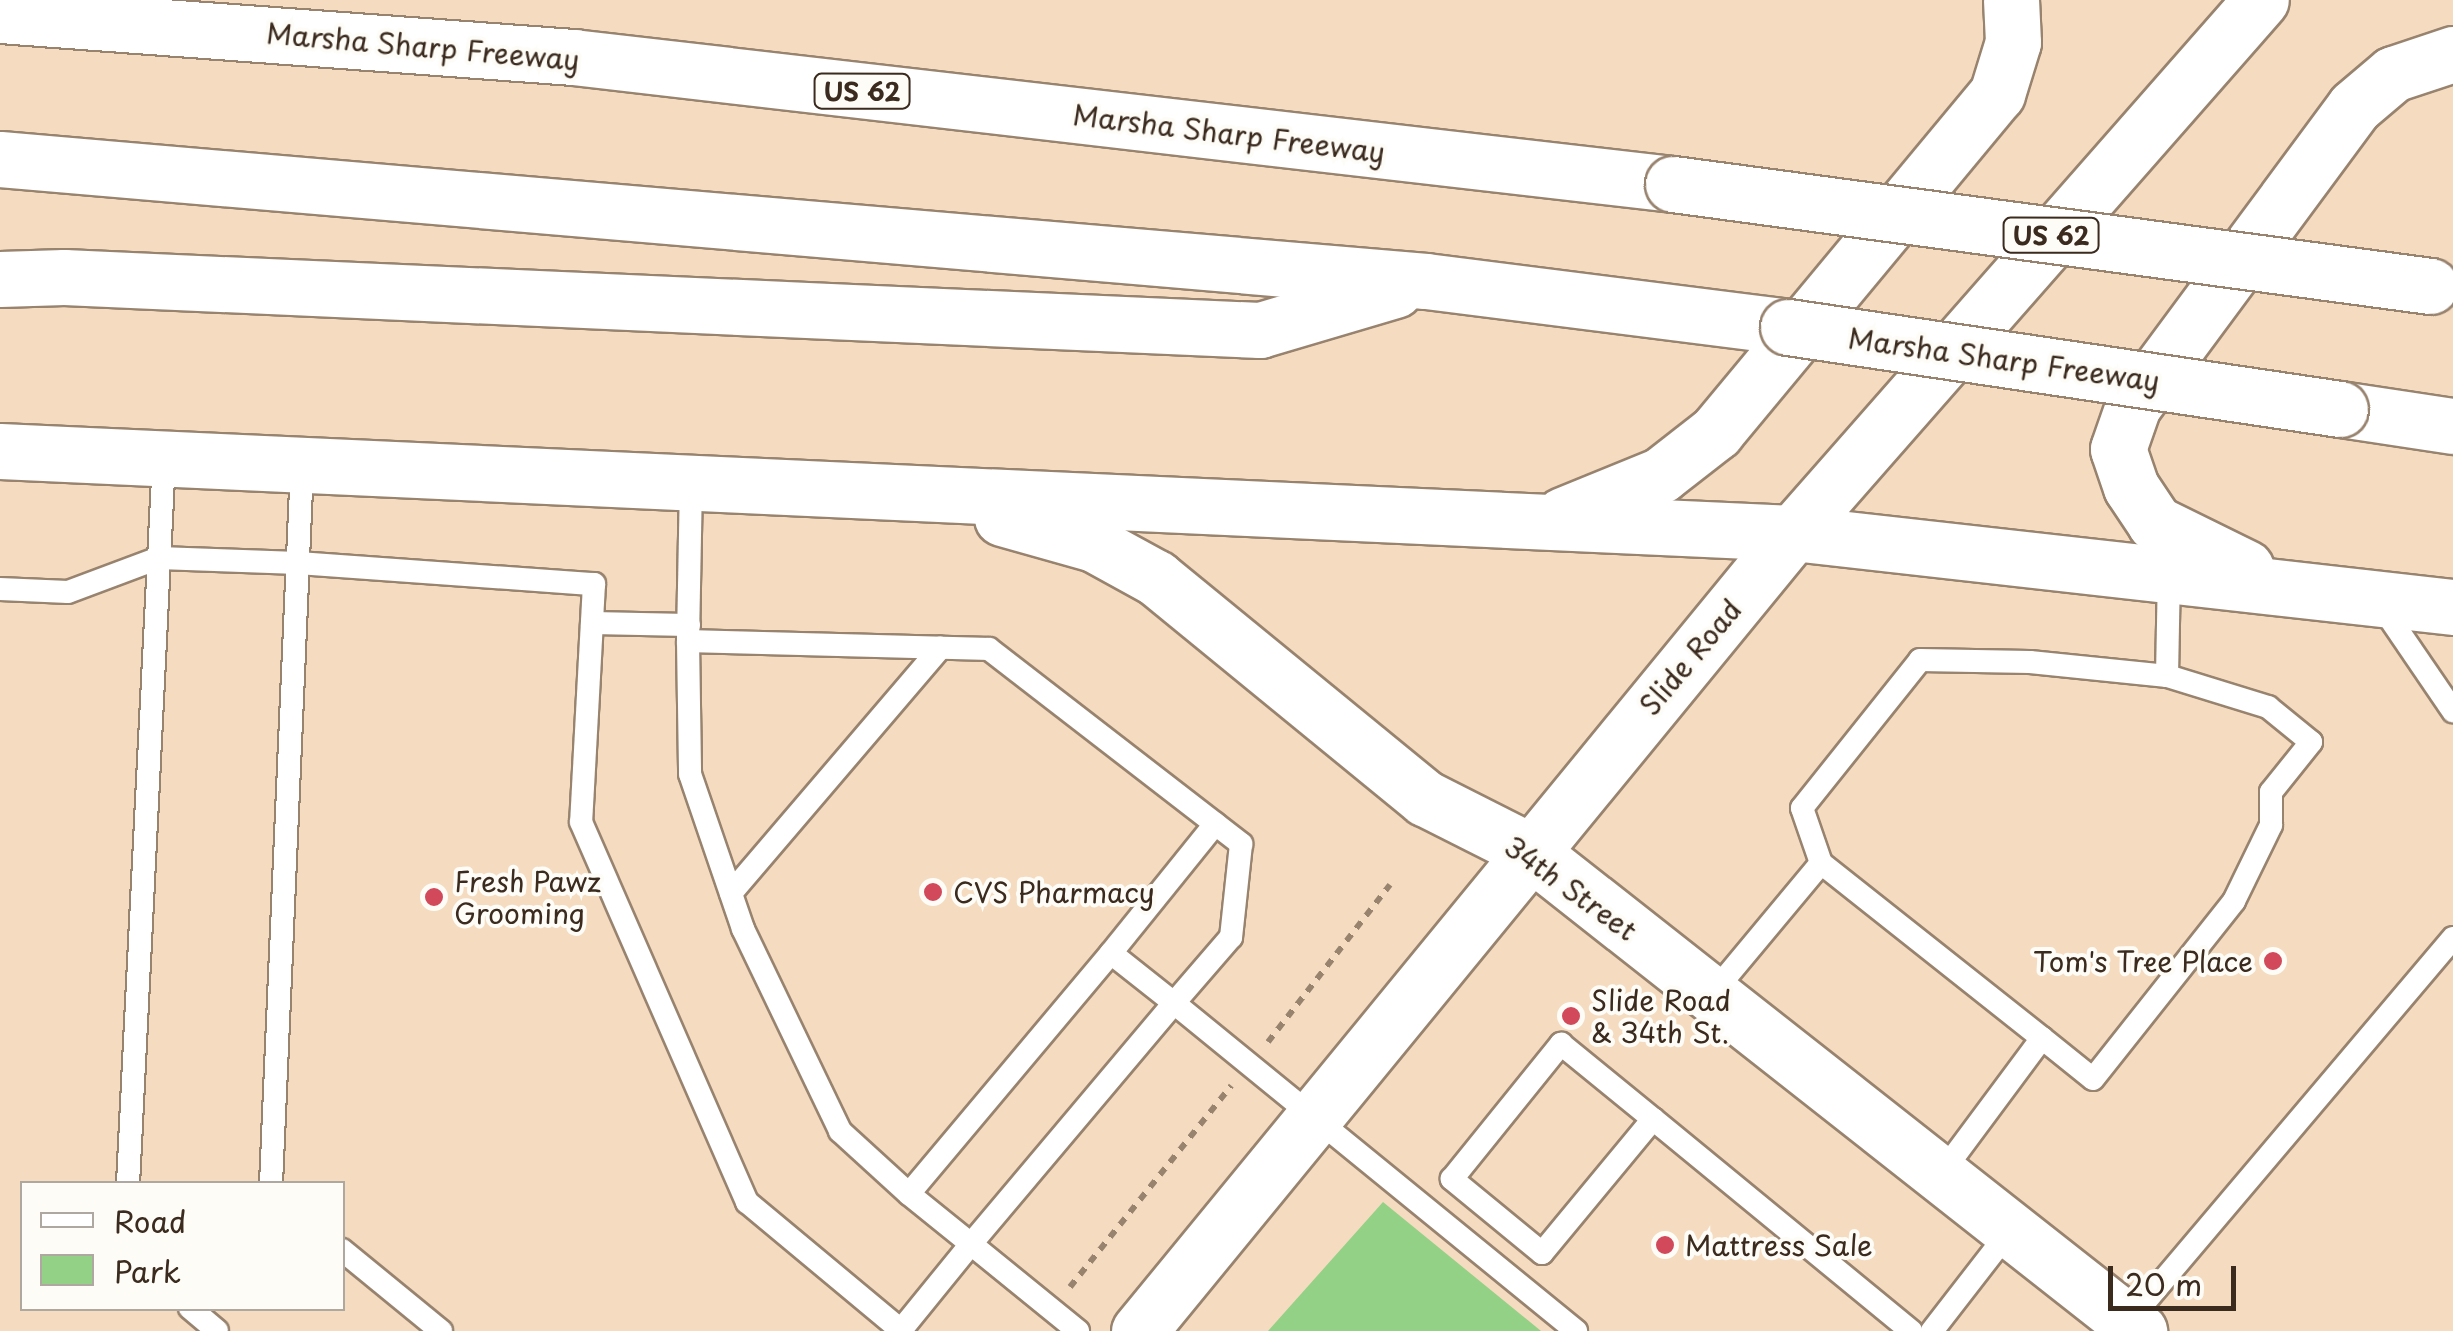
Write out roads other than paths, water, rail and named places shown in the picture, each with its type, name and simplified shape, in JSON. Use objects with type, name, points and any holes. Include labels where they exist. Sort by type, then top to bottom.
[{"type":"main road","points":[[1546,522],[1660,474],[1716,432],[1997,94],[2012,42],[2011,0]]},
{"type":"main road","name":"Slide Road","points":[[1139,1331],[1528,850],[1792,533],[2261,0]]},
{"type":"main road","name":"Marsha Sharp Freeway","points":[[25,16],[573,58],[1673,184],[2441,288]]},
{"type":"main road","points":[[2281,585],[2155,522],[2131,486],[2118,449],[2133,406],[2354,107],[2393,74],[2453,54]]},
{"type":"main road","name":"Marsha Sharp Freeway","points":[[0,159],[1426,281],[2453,426]]},
{"type":"main road","points":[[0,280],[64,278],[1260,330],[1426,281]]},
{"type":"main road","points":[[12,445],[164,458],[1792,533],[2169,572],[2453,607]]},
{"type":"main road","name":"34th Street","points":[[911,492],[1094,544],[1156,578],[1424,798],[1528,850],[2134,1327]]},
{"type":"lane","points":[[128,1181],[164,458]]},
{"type":"lane","points":[[270,1181],[302,464]]},
{"type":"lane","points":[[691,482],[690,774],[743,929],[840,1131],[908,1194],[1078,1331]]},
{"type":"lane","points":[[0,589],[68,592],[159,558],[298,563],[594,584],[581,822],[747,1202],[901,1331],[1231,937],[1241,844],[990,649],[592,623]]},
{"type":"lane","points":[[2167,676],[2169,572]]},
{"type":"lane","points":[[2375,597],[2453,711]]},
{"type":"lane","points":[[730,894],[941,648]]},
{"type":"lane","points":[[1920,660],[2030,662],[2167,676],[2268,707],[2311,742],[2271,792],[2271,824],[2234,901],[2093,1079],[1821,862],[1802,808],[1920,660]]},
{"type":"lane","points":[[908,1194],[1215,824]]},
{"type":"lane","points":[[1712,994],[1821,862]]},
{"type":"lane","points":[[2134,1327],[2453,938]]},
{"type":"lane","points":[[1111,953],[1576,1331]]},
{"type":"lane","points":[[1941,1174],[2042,1038]]},
{"type":"lane","points":[[1653,1119],[1542,1254],[1452,1179],[1562,1044],[1912,1331]]},
{"type":"lane","points":[[1932,1331],[2011,1229]]},
{"type":"lane","points":[[345,1252],[440,1331]]},
{"type":"lane","points":[[194,1311],[217,1331]]},
{"type":"place","name":"CVS Pharmacy","points":[[933,892]]},
{"type":"place","name":"Fresh Pawz Grooming","points":[[434,897]]},
{"type":"place","name":"Tom's Tree Place","points":[[2273,961]]},
{"type":"place","name":"Slide Road & 34th St.","points":[[1571,1016]]},
{"type":"place","name":"Mattress Sale","points":[[1665,1245]]}]
